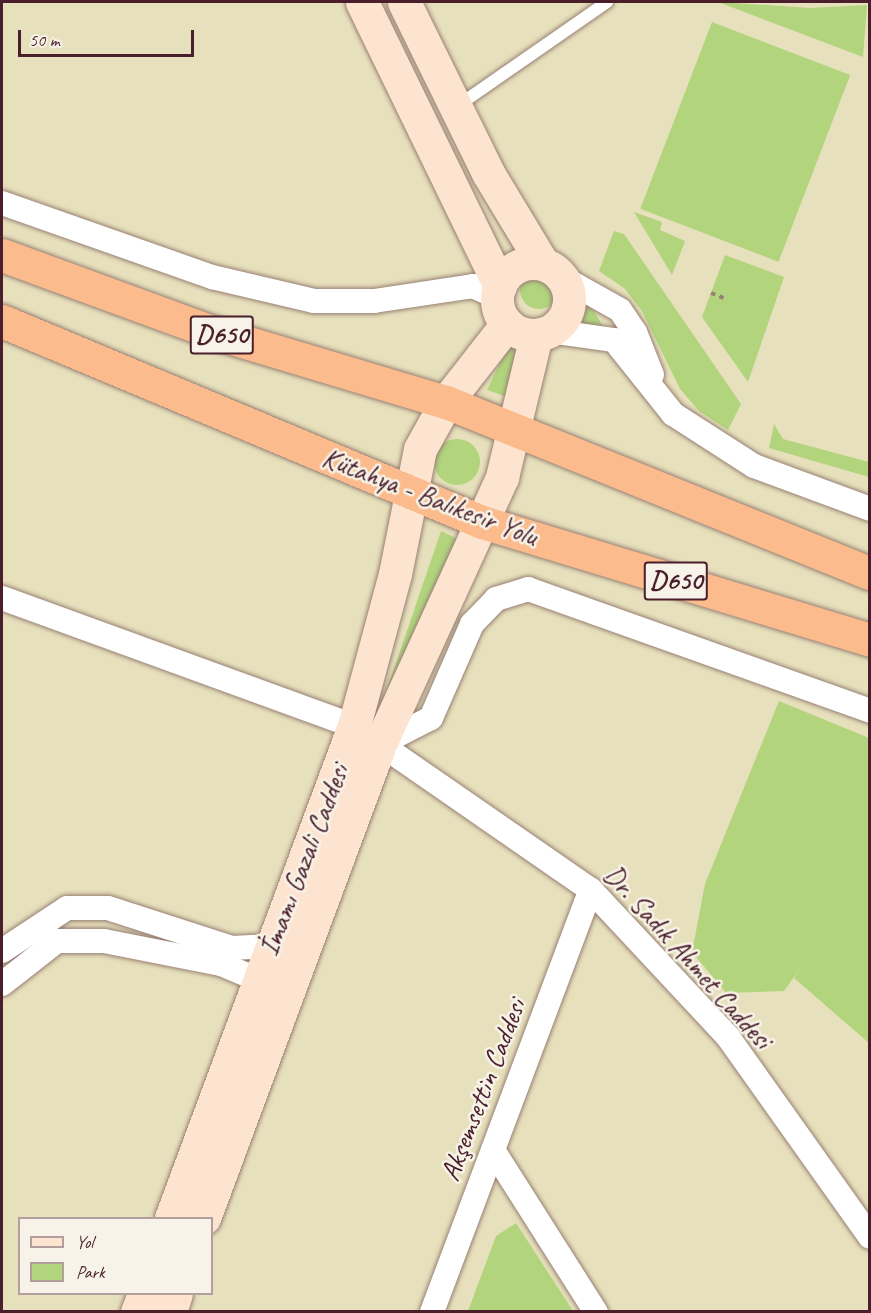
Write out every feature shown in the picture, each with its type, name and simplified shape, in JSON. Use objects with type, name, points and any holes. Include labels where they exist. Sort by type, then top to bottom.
[{"type":"highway","name":"D650","points":[[2,255],[212,332],[447,402]]},
{"type":"highway","name":"Kütahya - Balıkesir Yolu","points":[[2,321],[482,522],[870,640]]},
{"type":"highway","points":[[447,402],[870,573]]},
{"type":"main road","points":[[362,2],[518,314]]},
{"type":"main road","points":[[404,2],[455,108],[553,271],[568,307],[518,314]]},
{"type":"main road","points":[[518,314],[513,269],[553,271]]},
{"type":"main road","name":"İmamı Gazali Caddesi","points":[[204,1217],[367,735],[410,493],[420,449],[447,402],[518,314]]},
{"type":"main road","name":"İmamı Gazali Caddesi","points":[[171,1217],[272,946],[367,735],[482,522],[518,431],[518,314]]},
{"type":"main road","points":[[137,1311],[143,1295]]},
{"type":"main road","points":[[170,1311],[175,1295]]},
{"type":"street","points":[[2,203],[212,277],[314,301],[374,301],[472,286],[518,314],[614,340],[673,414],[754,466],[870,509]]},
{"type":"street","points":[[553,271],[620,310],[673,414]]},
{"type":"street","points":[[367,735],[431,718],[472,624],[496,598],[528,589],[870,711]]},
{"type":"street","name":"Dr. Sadık Ahmet Caddesi","points":[[2,598],[367,735],[591,890],[728,1037],[870,1237]]},
{"type":"street","name":"Akşemsettin Caddesi","points":[[432,1311],[591,890]]},
{"type":"street","points":[[2,951],[67,908],[108,909],[232,948],[272,946]]},
{"type":"street","points":[[2,984],[57,941],[104,941],[221,964],[259,980]]},
{"type":"street","points":[[493,1150],[596,1311]]},
{"type":"lane","points":[[455,108],[607,2]]},
{"type":"path","points":[[711,293],[724,298]]},
{"type":"green space","points":[[718,2],[810,8],[867,5],[863,57]]},
{"type":"green space","points":[[712,22],[850,75],[778,262],[640,209]]},
{"type":"green space","points":[[634,212],[662,222],[660,230],[685,241],[672,275]]},
{"type":"green space","points":[[614,231],[624,234],[741,404],[728,430],[699,411],[680,389],[642,311],[624,288],[599,271]]},
{"type":"green space","points":[[725,255],[784,277],[748,382],[702,317]]},
{"type":"green space","points":[[539,271],[552,277],[558,290],[552,303],[539,309],[526,303],[520,290],[526,277]]},
{"type":"green space","points":[[579,299],[594,311],[604,328],[567,325]]},
{"type":"green space","points":[[510,342],[517,345],[507,397],[487,390]]},
{"type":"green space","points":[[774,424],[783,439],[869,462],[869,477],[769,448]]},
{"type":"green space","points":[[457,439],[473,446],[480,462],[473,478],[457,485],[441,478],[434,462],[441,446]]},
{"type":"green space","points":[[441,531],[460,540],[381,707]]},
{"type":"green space","points":[[779,701],[869,738],[869,1043],[794,978],[804,963],[784,991],[726,993],[692,952],[705,884]]},
{"type":"green space","points":[[516,1223],[573,1311],[468,1311],[496,1236]]}]
